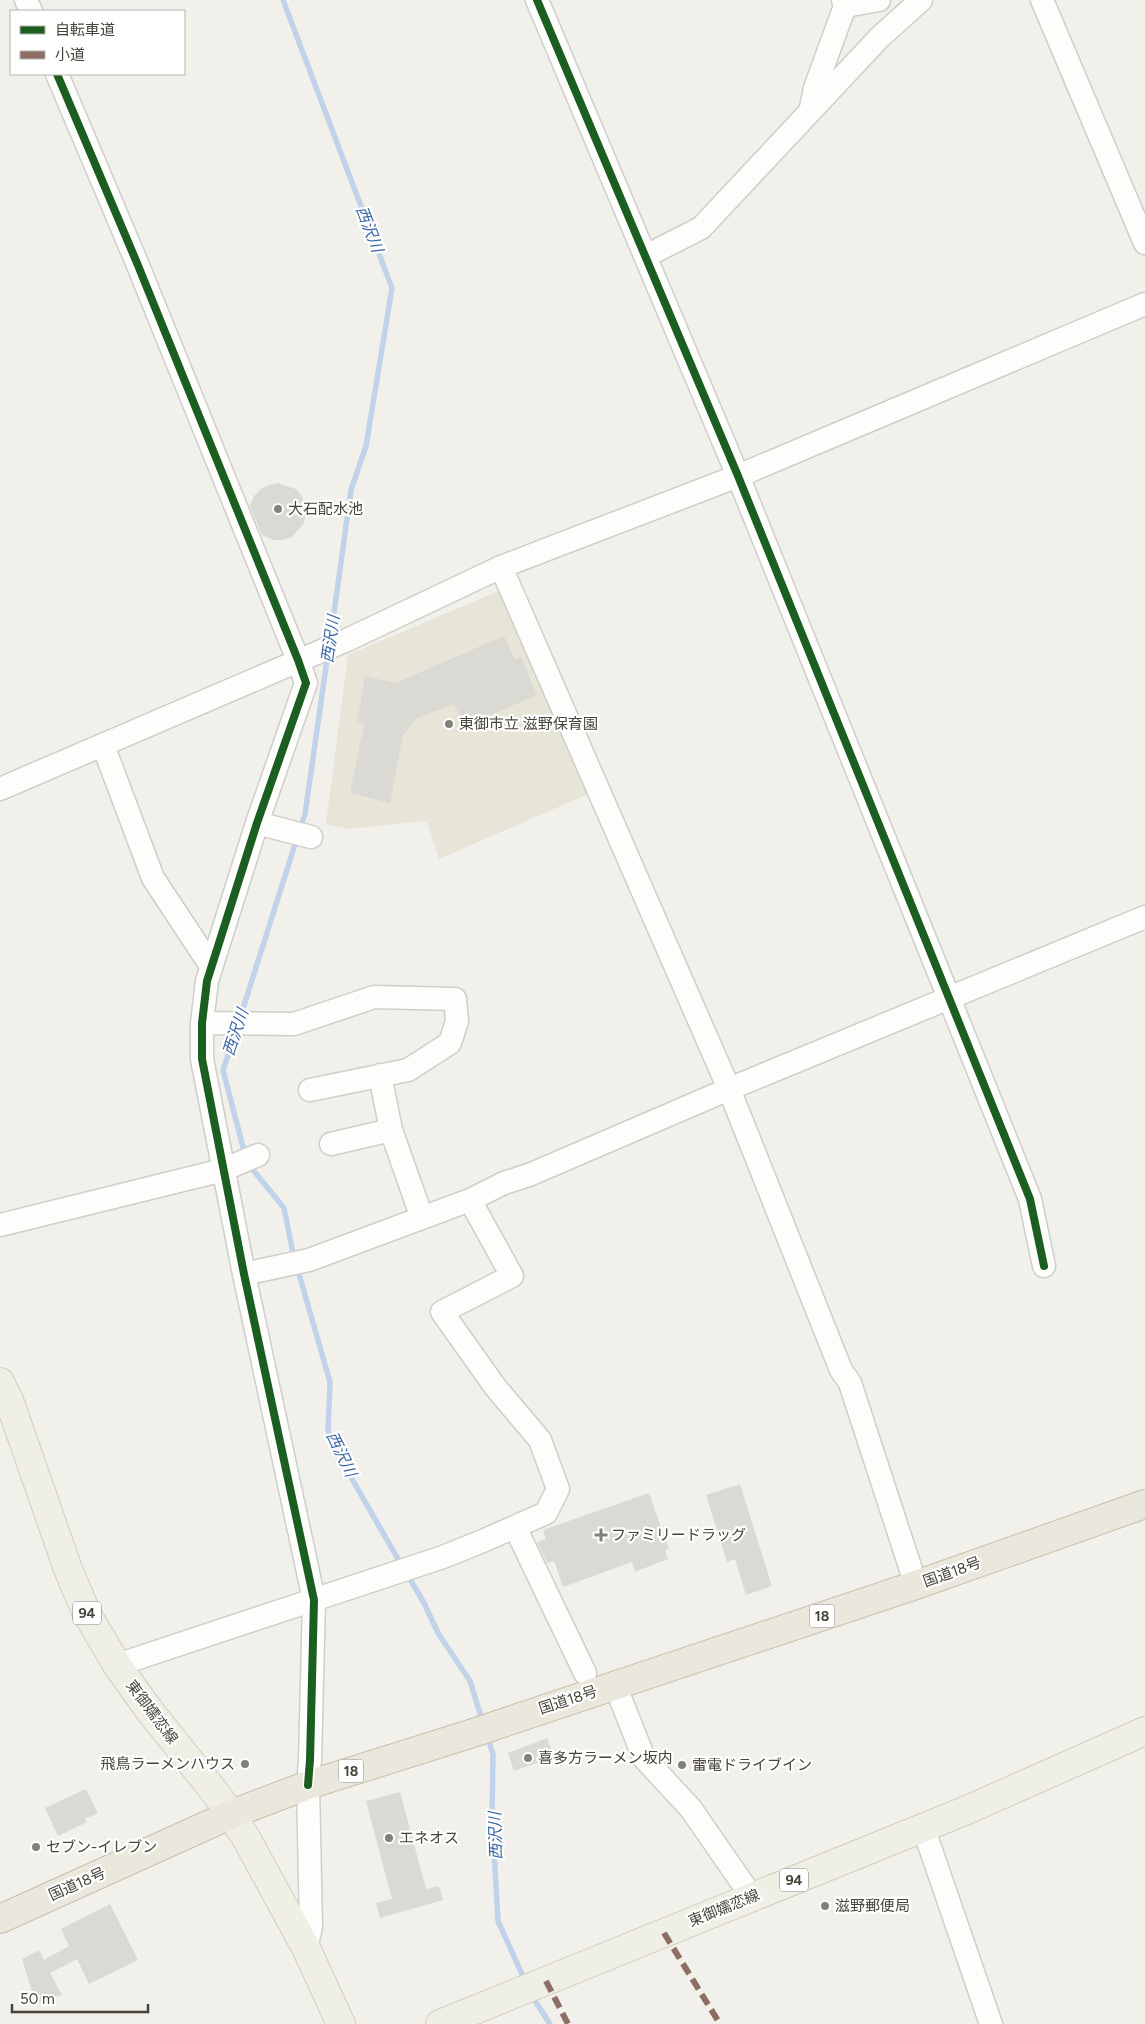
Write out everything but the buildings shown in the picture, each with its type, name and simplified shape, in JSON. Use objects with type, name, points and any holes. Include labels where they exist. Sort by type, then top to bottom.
[{"type":"highway","name":"国道18号","points":[[0,1919],[232,1814],[308,1785],[916,1585],[1145,1504]]},
{"type":"main road","name":"東御嬬恋線","points":[[0,1382],[9,1400],[68,1569],[87,1614],[117,1664],[149,1710],[232,1814],[306,1948],[341,2024]]},
{"type":"main road","name":"東御嬬恋線","points":[[440,2024],[924,1827],[1145,1731]]},
{"type":"street","points":[[537,0],[738,476],[1030,1199],[1044,1266]]},
{"type":"street","points":[[810,110],[815,88],[844,3],[879,0]]},
{"type":"street","points":[[646,256],[701,228],[879,38],[921,0]]},
{"type":"street","points":[[1042,0],[1145,243]]},
{"type":"street","points":[[57,75],[307,656],[306,683],[257,823],[206,981],[202,1024],[202,1059],[229,1167],[244,1274],[314,1600],[308,1785],[311,1927],[306,1948]]},
{"type":"street","points":[[0,789],[347,640],[501,567],[738,476],[1145,304]]},
{"type":"street","points":[[501,567],[729,1090],[841,1370],[850,1383],[916,1585]]},
{"type":"street","points":[[103,745],[153,878],[211,966]]},
{"type":"street","points":[[257,823],[311,837]]},
{"type":"street","points":[[244,1274],[307,1260],[470,1200],[504,1183],[529,1175],[1145,917]]},
{"type":"street","points":[[202,1024],[294,1024],[374,997],[455,999],[457,1021],[450,1043],[408,1070],[310,1090]]},
{"type":"street","points":[[380,1075],[391,1130],[422,1218]]},
{"type":"street","points":[[331,1144],[391,1130]]},
{"type":"street","points":[[0,1225],[229,1167],[258,1155]]},
{"type":"street","points":[[117,1664],[443,1557],[546,1513],[558,1489],[540,1440],[496,1388],[442,1312],[512,1276],[470,1200]]},
{"type":"street","points":[[515,1527],[585,1673]]},
{"type":"street","points":[[614,1685],[644,1758],[691,1809],[752,1897]]},
{"type":"street","points":[[924,1827],[991,2024]]},
{"type":"shaded area","name":"東御市立 滋野保育園","points":[[501,590],[588,794],[439,859],[427,821],[348,829],[326,824],[348,655]]},
{"type":"waterway","name":"西沢川","points":[[283,0],[392,288],[366,446],[351,490],[330,642]]},
{"type":"waterway","name":"西沢川","points":[[300,829],[305,814],[328,653]]},
{"type":"waterway","name":"西沢川","points":[[240,1018],[297,838]]},
{"type":"waterway","name":"西沢川","points":[[237,1029],[223,1070],[245,1155]]},
{"type":"waterway","name":"西沢川","points":[[249,1165],[284,1208],[294,1258]]},
{"type":"waterway","name":"西沢川","points":[[297,1267],[330,1382],[328,1431],[348,1472],[402,1566]]},
{"type":"waterway","name":"西沢川","points":[[407,1574],[424,1603],[438,1633],[470,1681],[483,1723]]},
{"type":"waterway","name":"西沢川","points":[[487,1736],[493,1754],[492,1816],[498,1921],[526,1983]]},
{"type":"waterway","name":"西沢川","points":[[532,1996],[550,2024]]},
{"type":"marked path","points":[[664,1933],[720,2024]]},
{"type":"marked path","points":[[546,1981],[568,2024]]},
{"type":"cycle path","points":[[537,0],[738,476],[1030,1199],[1044,1266]]},
{"type":"cycle path","points":[[57,75],[137,263],[306,683],[257,823],[207,981],[202,1023],[202,1059],[244,1274],[314,1600],[308,1785]]},
{"type":"place","name":"大石配水池","points":[[278,509]]},
{"type":"place","name":"東御市立 滋野保育園","points":[[449,724]]},
{"type":"place","name":"ファミリードラッグ","points":[[601,1535]]},
{"type":"place","name":"喜多方ラーメン坂内","points":[[528,1758]]},
{"type":"place","name":"飛鳥ラーメンハウス","points":[[245,1764]]},
{"type":"place","name":"雷電ドライブイン","points":[[682,1765]]},
{"type":"place","name":"エネオス","points":[[389,1838]]},
{"type":"place","name":"セブン-イレブン","points":[[36,1847]]},
{"type":"place","name":"滋野郵便局","points":[[825,1906]]}]
